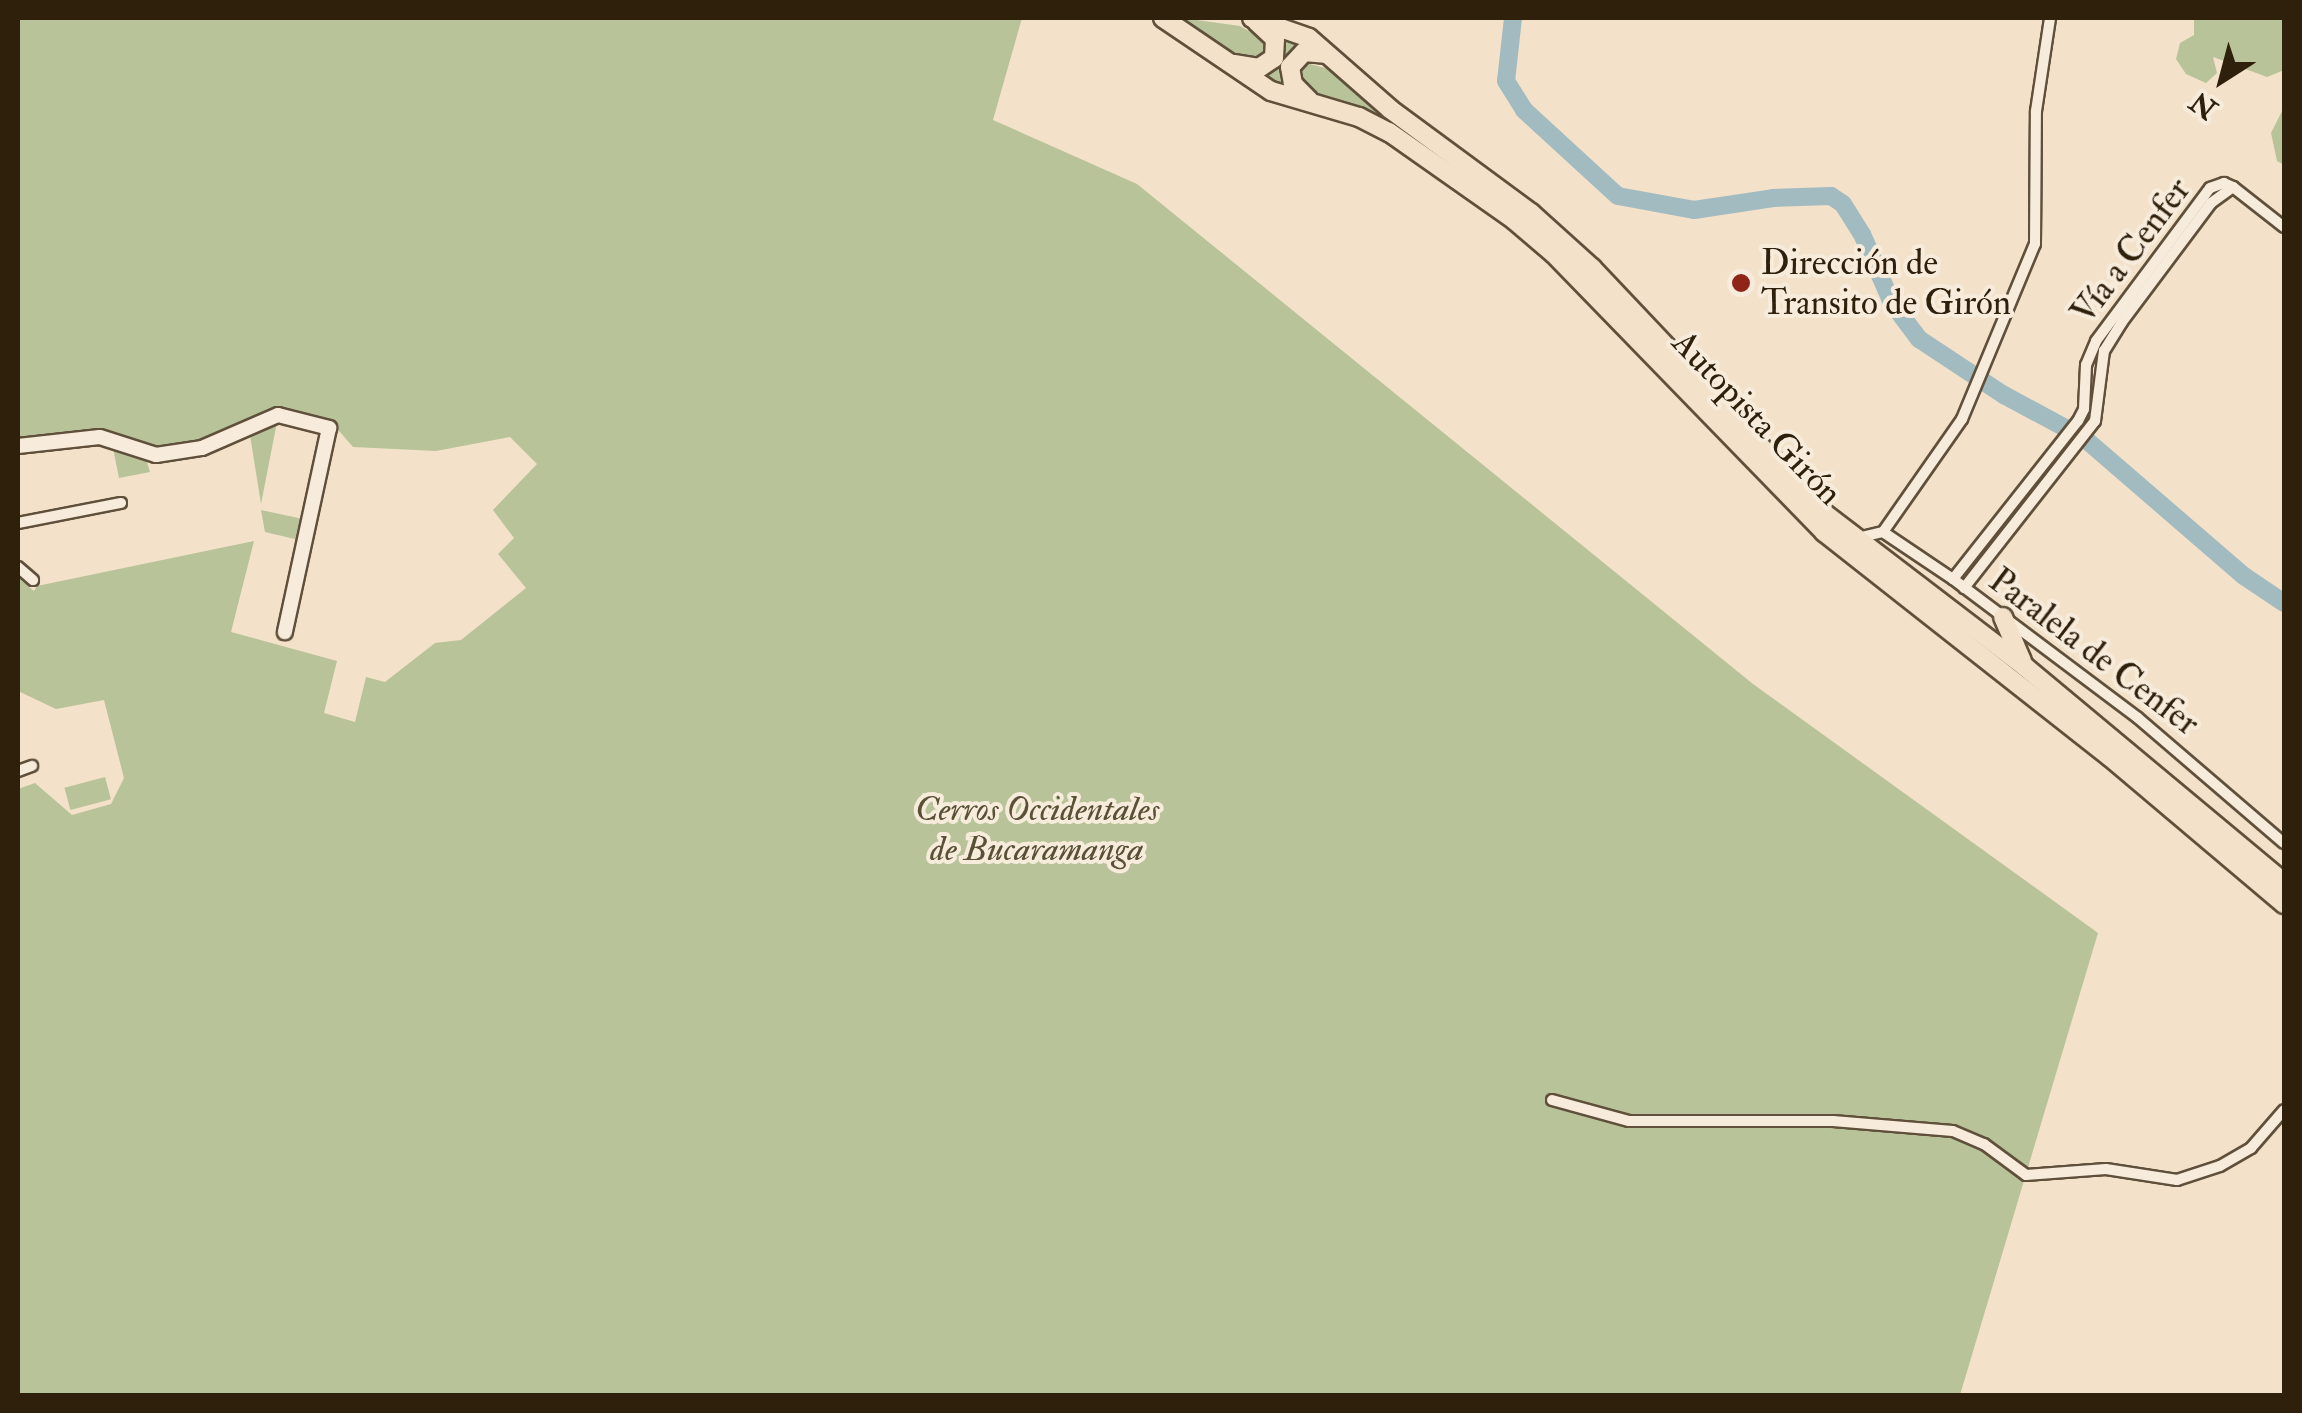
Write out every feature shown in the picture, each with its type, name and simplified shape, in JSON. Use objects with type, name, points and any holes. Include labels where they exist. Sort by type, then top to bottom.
[{"type":"highway","name":"Autopista Girón","points":[[1163,18],[1271,91],[1389,132],[1514,220],[1554,254],[1824,532],[2110,757],[2284,904]]},
{"type":"highway","name":"Autopista Girón","points":[[1252,18],[1292,29],[1331,56],[1390,110],[1515,201],[1592,268],[1824,514],[2024,666],[2284,883]]},
{"type":"highway","points":[[1228,63],[1259,68],[1274,58],[1275,39],[1252,18]]},
{"type":"highway","points":[[1312,103],[1293,84],[1290,67],[1304,52],[1331,56]]},
{"type":"highway","points":[[2003,617],[2024,666]]},
{"type":"street","points":[[1856,538],[1883,532],[1962,418],[2035,244],[2038,82],[2050,18]]},
{"type":"street","name":"Vía a Cenfer","points":[[1953,579],[2078,421],[2084,409],[2086,365],[2096,340],[2210,188],[2224,182],[2233,187],[2211,203],[2104,351],[2098,383],[2100,409],[2089,431],[1964,588]]},
{"type":"street","points":[[2233,187],[2284,227]]},
{"type":"street","points":[[18,446],[100,436],[156,455],[202,448],[278,415],[328,428],[285,632]]},
{"type":"street","points":[[18,523],[121,503]]},
{"type":"street","name":"Paralela de Cenfer","points":[[1883,532],[1953,579],[2181,753],[2284,843]]},
{"type":"street","points":[[18,567],[32,580]]},
{"type":"street","points":[[18,771],[32,766]]},
{"type":"street","points":[[1552,1100],[1628,1121],[1833,1121],[1953,1131],[1984,1144],[2026,1176],[2106,1168],[2178,1180],[2220,1166],[2251,1148],[2284,1110]]},
{"type":"green space","name":"Cerros Occidentales de Bucaramanga","points":[[18,18],[1022,18],[993,120],[1137,184],[1753,684],[2098,933],[1960,1395],[18,1395],[18,789],[35,783],[72,815],[111,804],[124,778],[104,700],[56,709],[18,691],[18,578],[34,591],[37,586],[254,541],[231,632],[337,661],[324,713],[355,722],[366,677],[385,682],[435,643],[461,640],[526,588],[498,554],[514,538],[493,510],[537,464],[510,437],[436,451],[353,447],[333,424],[275,408],[200,442],[155,448],[105,431],[18,438]]},
{"type":"green space","points":[[1182,18],[1240,26],[1264,40],[1268,51],[1257,58],[1234,53]]},
{"type":"green space","points":[[2194,18],[2284,18],[2284,70],[2267,77],[2213,57],[2217,73],[2206,83],[2186,74],[2176,59],[2180,43],[2194,35]]},
{"type":"green space","points":[[1275,29],[1308,45],[1283,70],[1281,77],[1294,93],[1251,72],[1277,69],[1284,43]]},
{"type":"green space","points":[[1306,63],[1329,69],[1379,114],[1305,93],[1298,75]]},
{"type":"green space","points":[[2284,107],[2284,165],[2277,161],[2271,133]]},
{"type":"green space","points":[[277,422],[261,504],[250,435]]},
{"type":"green space","points":[[113,448],[146,459],[150,472],[119,478]]},
{"type":"green space","points":[[261,510],[303,519],[299,540],[265,532]]},
{"type":"green space","points":[[105,777],[111,799],[70,810],[64,788]]},
{"type":"waterway","points":[[1513,18],[1506,81],[1524,110],[1618,196],[1694,210],[1773,198],[1831,196],[1843,204],[1862,234],[1892,303],[1919,339],[2004,395],[2084,438],[2244,576],[2284,603]]},
{"type":"place","name":"Dirección de Transito de Girón","points":[[1741,283]]}]
